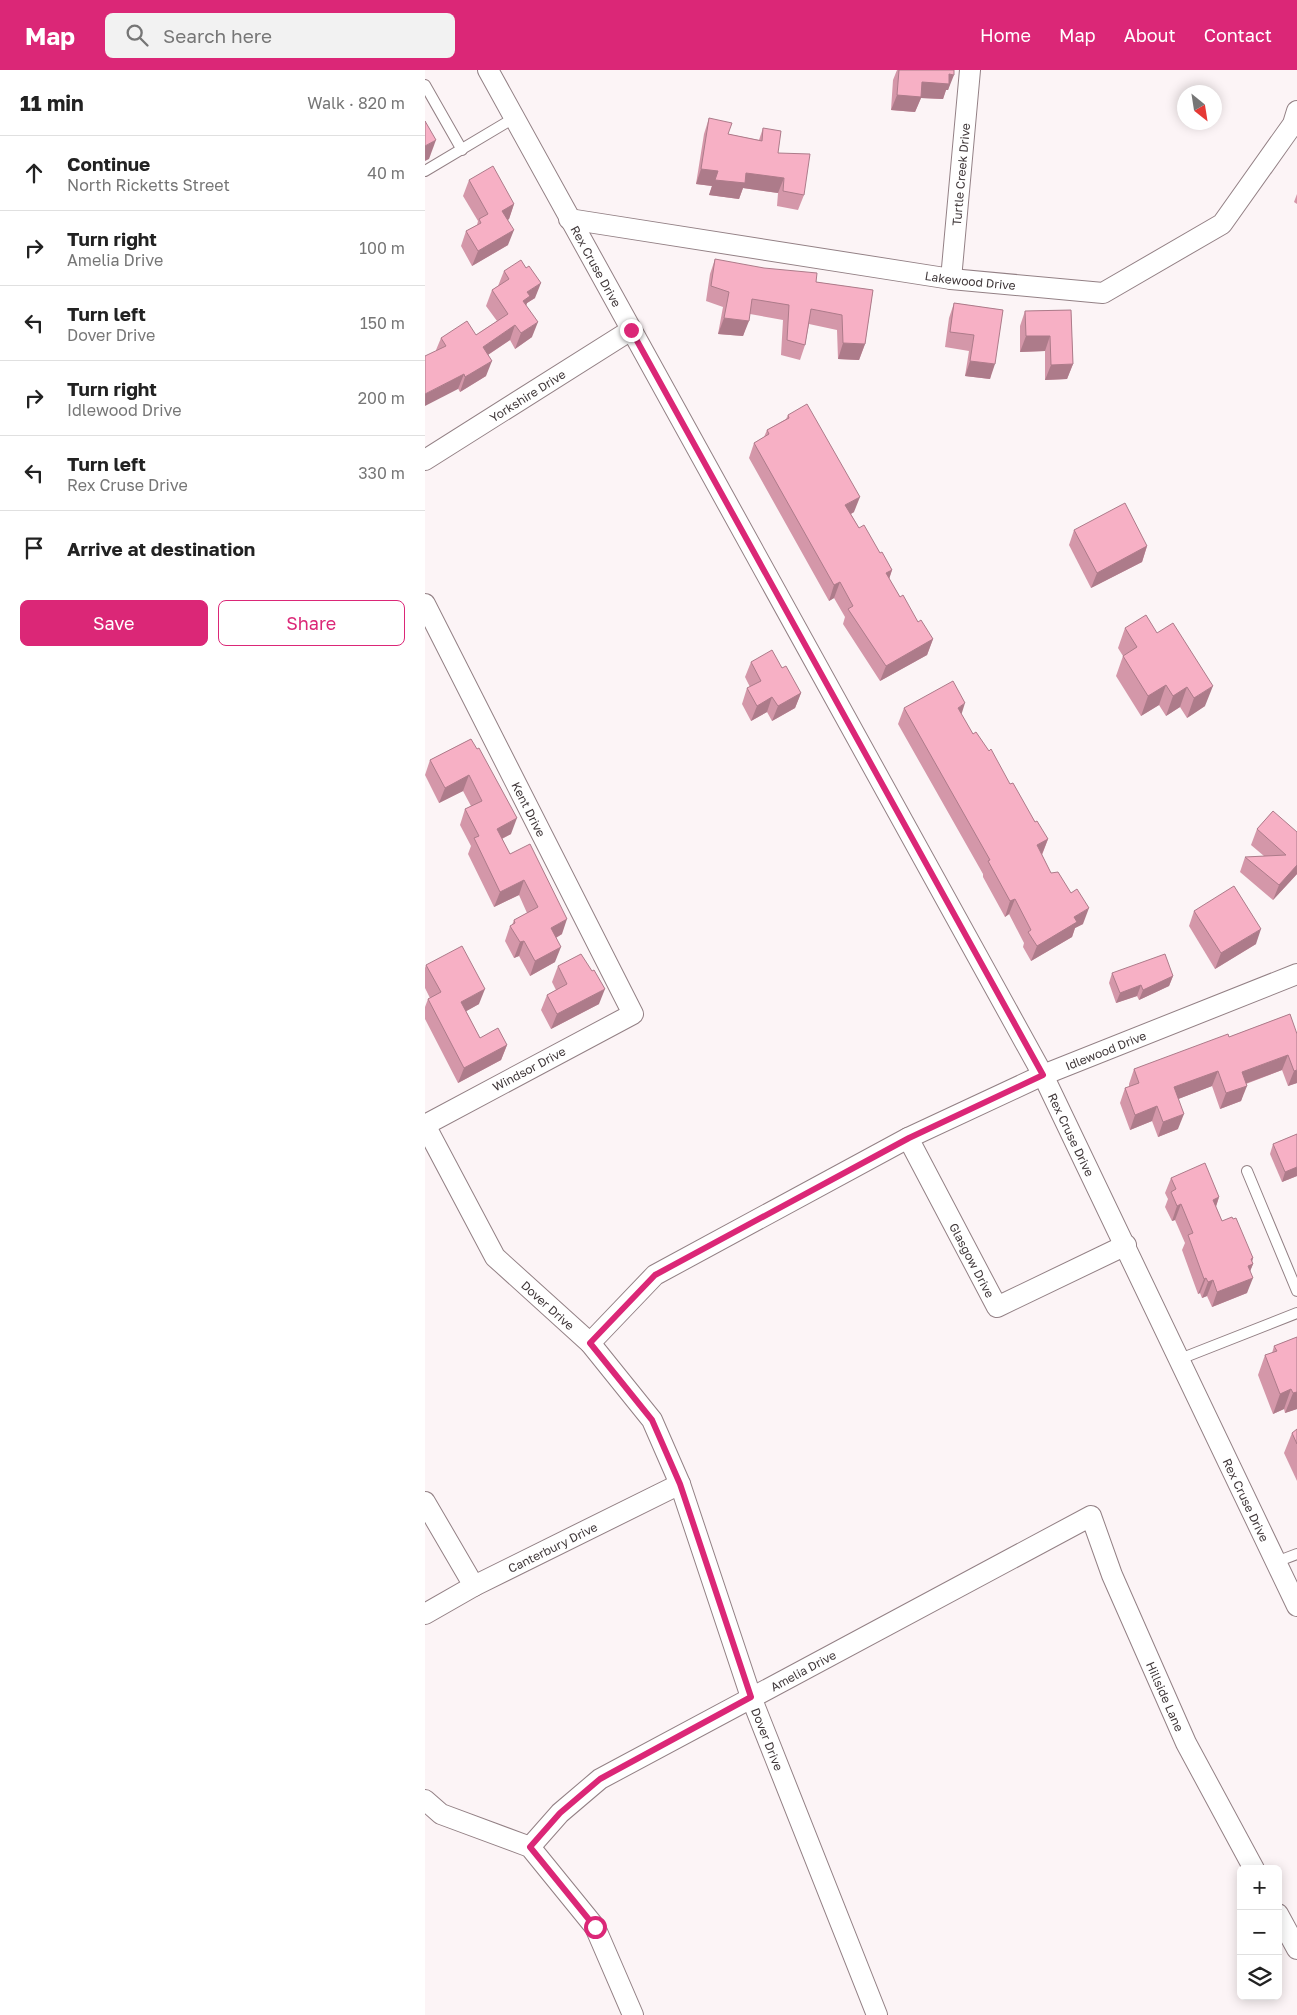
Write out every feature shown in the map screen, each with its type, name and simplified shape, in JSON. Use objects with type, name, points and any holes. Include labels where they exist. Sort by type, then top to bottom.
[{"type":"street","name":"Rex Cruse Drive","points":[[488,70],[1043,1075],[1126,1245],[1297,1606]]},
{"type":"street","name":"Turtle Creek Drive","points":[[951,279],[969,70]]},
{"type":"street","name":"Lakewood Drive","points":[[569,219],[951,279],[1103,292],[1222,224],[1293,124],[1297,111]]},
{"type":"street","name":"Yorkshire Drive","points":[[425,460],[631,330]]},
{"type":"street","name":"Kent Drive","points":[[425,604],[633,1014]]},
{"type":"street","name":"Idlewood Drive","points":[[590,1343],[655,1275],[909,1138],[1043,1075],[1297,974]]},
{"type":"street","name":"Windsor Drive","points":[[425,1125],[633,1014]]},
{"type":"street","name":"Dover Drive","points":[[425,1125],[495,1257],[590,1343],[652,1420],[680,1484],[751,1697],[877,2015]]},
{"type":"street","name":"Glasgow Drive","points":[[909,1138],[997,1307],[1126,1245]]},
{"type":"street","name":"Canterbury Drive","points":[[425,1614],[474,1586],[680,1484]]},
{"type":"street","points":[[425,1502],[474,1586]]},
{"type":"street","name":"Amelia Drive","points":[[530,1847],[560,1813],[600,1779],[1091,1516]]},
{"type":"street","name":"Hillside Lane","points":[[1091,1516],[1112,1575],[1186,1743],[1252,1865]]},
{"type":"street","points":[[425,1800],[441,1814],[530,1847],[595,1927],[633,2015]]},
{"type":"street","points":[[1282,1921],[1297,1948]]},
{"type":"lane","points":[[425,86],[462,150]]},
{"type":"lane","points":[[425,171],[514,118]]},
{"type":"lane","points":[[1247,1171],[1297,1291]]},
{"type":"lane","points":[[1180,1359],[1297,1313]]},
{"type":"lane","points":[[1276,1562],[1297,1554]]},
{"type":"building","points":[[899,70],[954,70],[954,75],[949,74],[949,84],[922,82],[921,97],[897,95]]},
{"type":"building","points":[[709,118],[732,123],[728,134],[762,141],[763,128],[781,131],[778,153],[810,154],[804,195],[783,191],[784,178],[746,173],[745,183],[715,180],[718,171],[701,169]]},
{"type":"building","points":[[425,121],[436,140],[425,146]]},
{"type":"building","points":[[493,166],[514,204],[502,211],[514,230],[478,251],[466,231],[481,223],[479,219],[488,214],[469,180]]},
{"type":"building","points":[[715,259],[764,268],[817,273],[816,282],[873,290],[865,344],[843,343],[842,315],[811,309],[805,345],[787,340],[789,305],[752,299],[749,321],[724,318],[729,292],[711,286]]},
{"type":"building","points":[[521,260],[526,268],[529,266],[541,283],[527,292],[530,296],[523,301],[538,322],[521,333],[515,325],[483,347],[492,361],[465,377],[464,374],[425,394],[425,356],[446,346],[441,338],[467,321],[476,335],[508,314],[492,290],[509,279],[504,271]]},
{"type":"building","points":[[954,303],[1003,310],[995,364],[970,361],[974,335],[950,332]]},
{"type":"building","points":[[1071,310],[1073,364],[1051,365],[1050,336],[1026,336],[1025,311]]},
{"type":"building","points":[[807,404],[860,497],[845,505],[859,528],[864,525],[880,553],[882,552],[892,570],[886,573],[900,597],[903,595],[918,622],[921,620],[933,639],[886,666],[848,609],[853,606],[840,582],[834,585],[754,443],[769,434],[767,430],[789,418],[788,415]]},
{"type":"building","points":[[1125,503],[1147,546],[1097,573],[1074,530]]},
{"type":"building","points":[[1146,615],[1157,633],[1173,623],[1213,686],[1194,698],[1187,687],[1173,696],[1166,685],[1148,696],[1123,656],[1137,647],[1125,628]]},
{"type":"building","points":[[772,650],[782,668],[786,666],[801,693],[778,706],[772,697],[757,706],[747,688],[761,681],[751,662]]},
{"type":"building","points":[[953,681],[965,703],[958,708],[973,734],[976,732],[989,751],[991,749],[1010,784],[1013,783],[1035,822],[1037,821],[1048,839],[1037,845],[1051,873],[1058,872],[1071,893],[1077,889],[1089,908],[1074,917],[1077,922],[1037,946],[1028,932],[1031,930],[1015,899],[1010,901],[988,861],[990,860],[904,708]]},
{"type":"building","points":[[471,739],[477,749],[479,748],[517,818],[497,829],[510,854],[530,844],[567,919],[551,928],[561,947],[535,961],[524,941],[520,942],[510,926],[515,923],[514,920],[538,907],[524,880],[500,892],[474,838],[479,836],[465,809],[482,801],[469,775],[445,788],[430,760]]},
{"type":"building","points":[[1273,811],[1297,832],[1297,865],[1279,885],[1245,857],[1286,855],[1257,829]]},
{"type":"building","points":[[1234,886],[1261,929],[1221,953],[1194,911]]},
{"type":"building","points":[[462,946],[485,989],[461,1002],[480,1038],[498,1028],[507,1045],[464,1068],[428,999],[441,992],[426,965]]},
{"type":"building","points":[[581,954],[592,971],[594,970],[605,989],[557,1014],[547,995],[567,984],[558,966]]},
{"type":"building","points":[[1165,954],[1173,976],[1143,990],[1141,985],[1120,993],[1112,973]]},
{"type":"building","points":[[1290,1014],[1297,1034],[1297,1070],[1294,1071],[1288,1055],[1242,1072],[1247,1086],[1226,1093],[1218,1071],[1174,1087],[1184,1114],[1163,1122],[1157,1106],[1135,1115],[1125,1088],[1139,1083],[1134,1069],[1228,1034],[1229,1037]]},
{"type":"building","points":[[1297,1134],[1297,1167],[1285,1172],[1273,1144]]},
{"type":"building","points":[[1205,1163],[1219,1197],[1213,1200],[1222,1221],[1232,1217],[1233,1219],[1236,1218],[1253,1258],[1251,1259],[1253,1264],[1248,1266],[1253,1278],[1217,1292],[1213,1280],[1208,1282],[1206,1278],[1204,1279],[1188,1235],[1193,1233],[1181,1204],[1177,1206],[1171,1192],[1176,1189],[1171,1178]]},
{"type":"building","points":[[1297,1337],[1297,1392],[1293,1393],[1291,1389],[1280,1394],[1265,1355],[1277,1351],[1274,1346]]},
{"type":"building","points":[[1297,1429],[1297,1444],[1292,1433]]},
{"type":"route","points":[[595,1927],[530,1847],[560,1813],[600,1779],[751,1697],[680,1484],[652,1420],[590,1343],[655,1275],[909,1138],[1043,1075],[631,330]]}]
